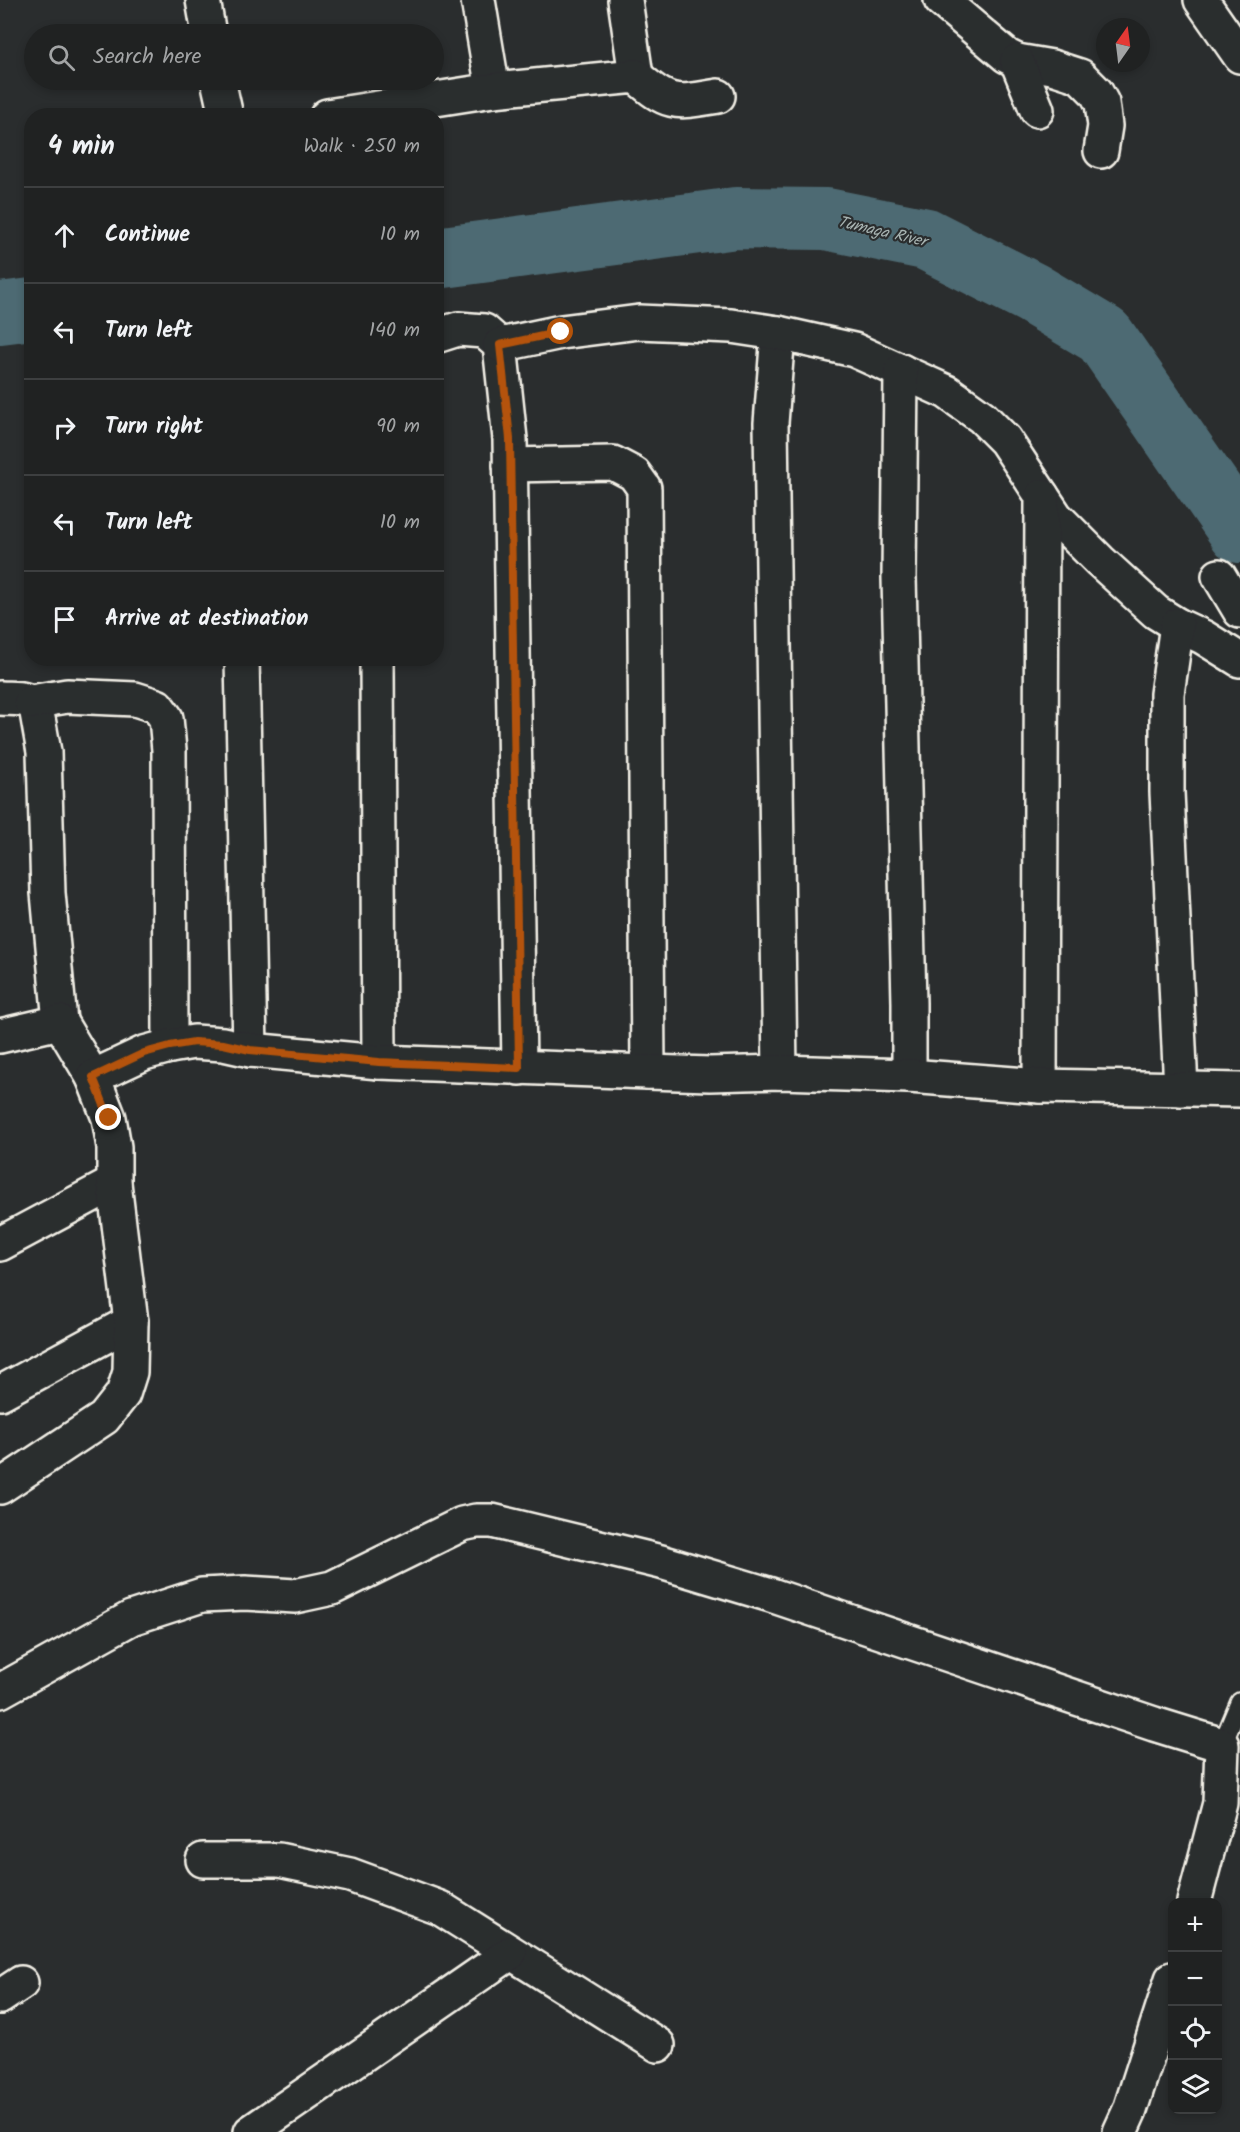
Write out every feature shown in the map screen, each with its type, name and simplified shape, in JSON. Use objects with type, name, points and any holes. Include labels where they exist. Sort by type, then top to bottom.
[{"type":"street","points":[[203,0],[207,24]]},
{"type":"street","points":[[478,0],[493,90]]},
{"type":"street","points":[[625,0],[636,76],[652,91],[673,101],[718,96]]},
{"type":"street","points":[[941,0],[1000,52],[1017,61],[1080,76],[1096,92],[1102,103],[1105,126],[1101,151]]},
{"type":"street","points":[[1210,2],[1240,56]]},
{"type":"street","points":[[1017,61],[1037,110]]},
{"type":"street","points":[[378,108],[493,90],[636,76]]},
{"type":"street","points":[[220,90],[224,108]]},
{"type":"street","points":[[500,345],[561,332],[639,322],[731,326],[778,333],[854,350],[947,392],[982,417],[1005,440],[1056,517],[1100,561],[1156,612],[1240,660]]},
{"type":"street","points":[[444,333],[458,329],[484,331],[500,345],[510,439],[519,1068]]},
{"type":"street","points":[[778,333],[771,423],[780,1072]]},
{"type":"street","points":[[901,371],[899,577],[909,1076]]},
{"type":"street","points":[[510,465],[613,463],[634,474],[644,488],[648,1072]]},
{"type":"street","points":[[1040,1086],[1042,496]]},
{"type":"street","points":[[1219,576],[1240,611]]},
{"type":"street","points":[[1177,625],[1167,694],[1167,792],[1181,1089]]},
{"type":"street","points":[[242,666],[250,1050]]},
{"type":"street","points":[[377,666],[379,1062]]},
{"type":"street","points":[[16,700],[67,696],[135,699],[157,705],[166,718],[169,750],[170,1046]]},
{"type":"street","points":[[0,1487],[104,1418],[123,1394],[130,1372],[131,1322],[114,1183],[114,1146],[109,1118],[93,1077],[60,1022],[48,893],[44,752],[36,707],[16,700]]},
{"type":"street","points":[[0,1036],[60,1022]]},
{"type":"street","points":[[93,1077],[144,1053],[194,1042],[250,1050],[379,1062],[648,1072],[780,1072],[909,1076],[1040,1086],[1240,1090]]},
{"type":"street","points":[[0,1244],[114,1183]]},
{"type":"street","points":[[0,1393],[131,1322]]},
{"type":"street","points":[[0,1691],[131,1618],[202,1595],[245,1593],[295,1596],[332,1588],[462,1524],[492,1521],[661,1562],[771,1595],[1231,1748],[1220,1803],[1195,1898]]},
{"type":"street","points":[[203,1860],[279,1860],[350,1875],[440,1908],[658,2045]]},
{"type":"street","points":[[251,2132],[510,1953]]},
{"type":"street","points":[[1120,2132],[1130,2110],[1168,1994]]},
{"type":"lane","points":[[1231,1748],[1240,1702]]},
{"type":"waterway","name":"Tumaga River","points":[[444,257],[736,218],[826,219],[926,239],[1032,293],[1104,336],[1240,532]]},
{"type":"waterway","name":"Tumaga River","points":[[0,313],[24,310]]},
{"type":"route","points":[[109,1118],[93,1077],[144,1053],[194,1042],[223,1044],[250,1050],[379,1062],[519,1068],[510,439],[500,345],[561,332]]}]
